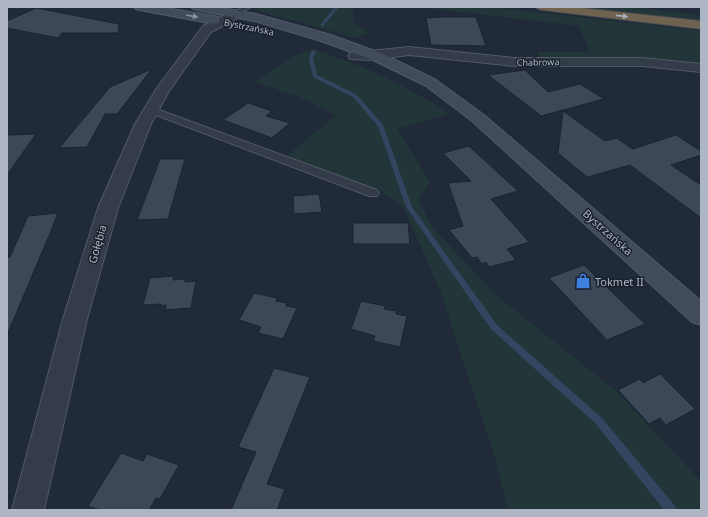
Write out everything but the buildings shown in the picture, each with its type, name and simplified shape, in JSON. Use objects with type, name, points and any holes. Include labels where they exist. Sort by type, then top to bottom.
[{"type":"highway","points":[[542,7],[701,25]]},
{"type":"main road","name":"Bystrzańska","points":[[140,7],[220,21],[290,36],[355,56],[404,77],[432,93],[467,115],[514,150]]},
{"type":"main road","name":"Bystrzańska","points":[[197,7],[235,14],[301,30],[375,56],[405,69],[431,83],[456,100],[701,315]]},
{"type":"street","name":"Gołębia","points":[[28,510],[75,320],[108,208],[143,124],[162,91],[207,29],[235,14]]},
{"type":"street","name":"Chabrowa","points":[[375,56],[409,51],[514,62],[642,62],[701,68]]},
{"type":"street","name":"Bystrzańska","points":[[355,56],[375,56]]},
{"type":"lane","points":[[235,14],[248,7]]},
{"type":"lane","points":[[151,110],[373,193]]},
{"type":"green space","points":[[259,7],[354,7],[352,15],[354,23],[366,30],[368,33],[355,38],[257,11]]},
{"type":"green space","points":[[418,7],[492,7],[701,31],[701,66],[541,60],[537,52],[590,52],[579,26]]},
{"type":"green space","points":[[566,7],[628,7],[701,15],[701,22]]},
{"type":"green space","points":[[313,49],[367,69],[400,84],[449,114],[397,129],[430,182],[419,200],[432,227],[497,296],[616,391],[701,481],[701,510],[508,510],[495,458],[440,290],[404,208],[380,190],[284,158],[336,116],[300,97],[255,82],[294,56]]},
{"type":"waterway","points":[[322,25],[337,7]]},
{"type":"waterway","points":[[314,51],[311,58],[315,76],[355,96],[381,126],[409,207],[494,327],[599,421],[671,510]]},
{"type":"place","name":"Tokmet II","points":[[583,281]]}]
